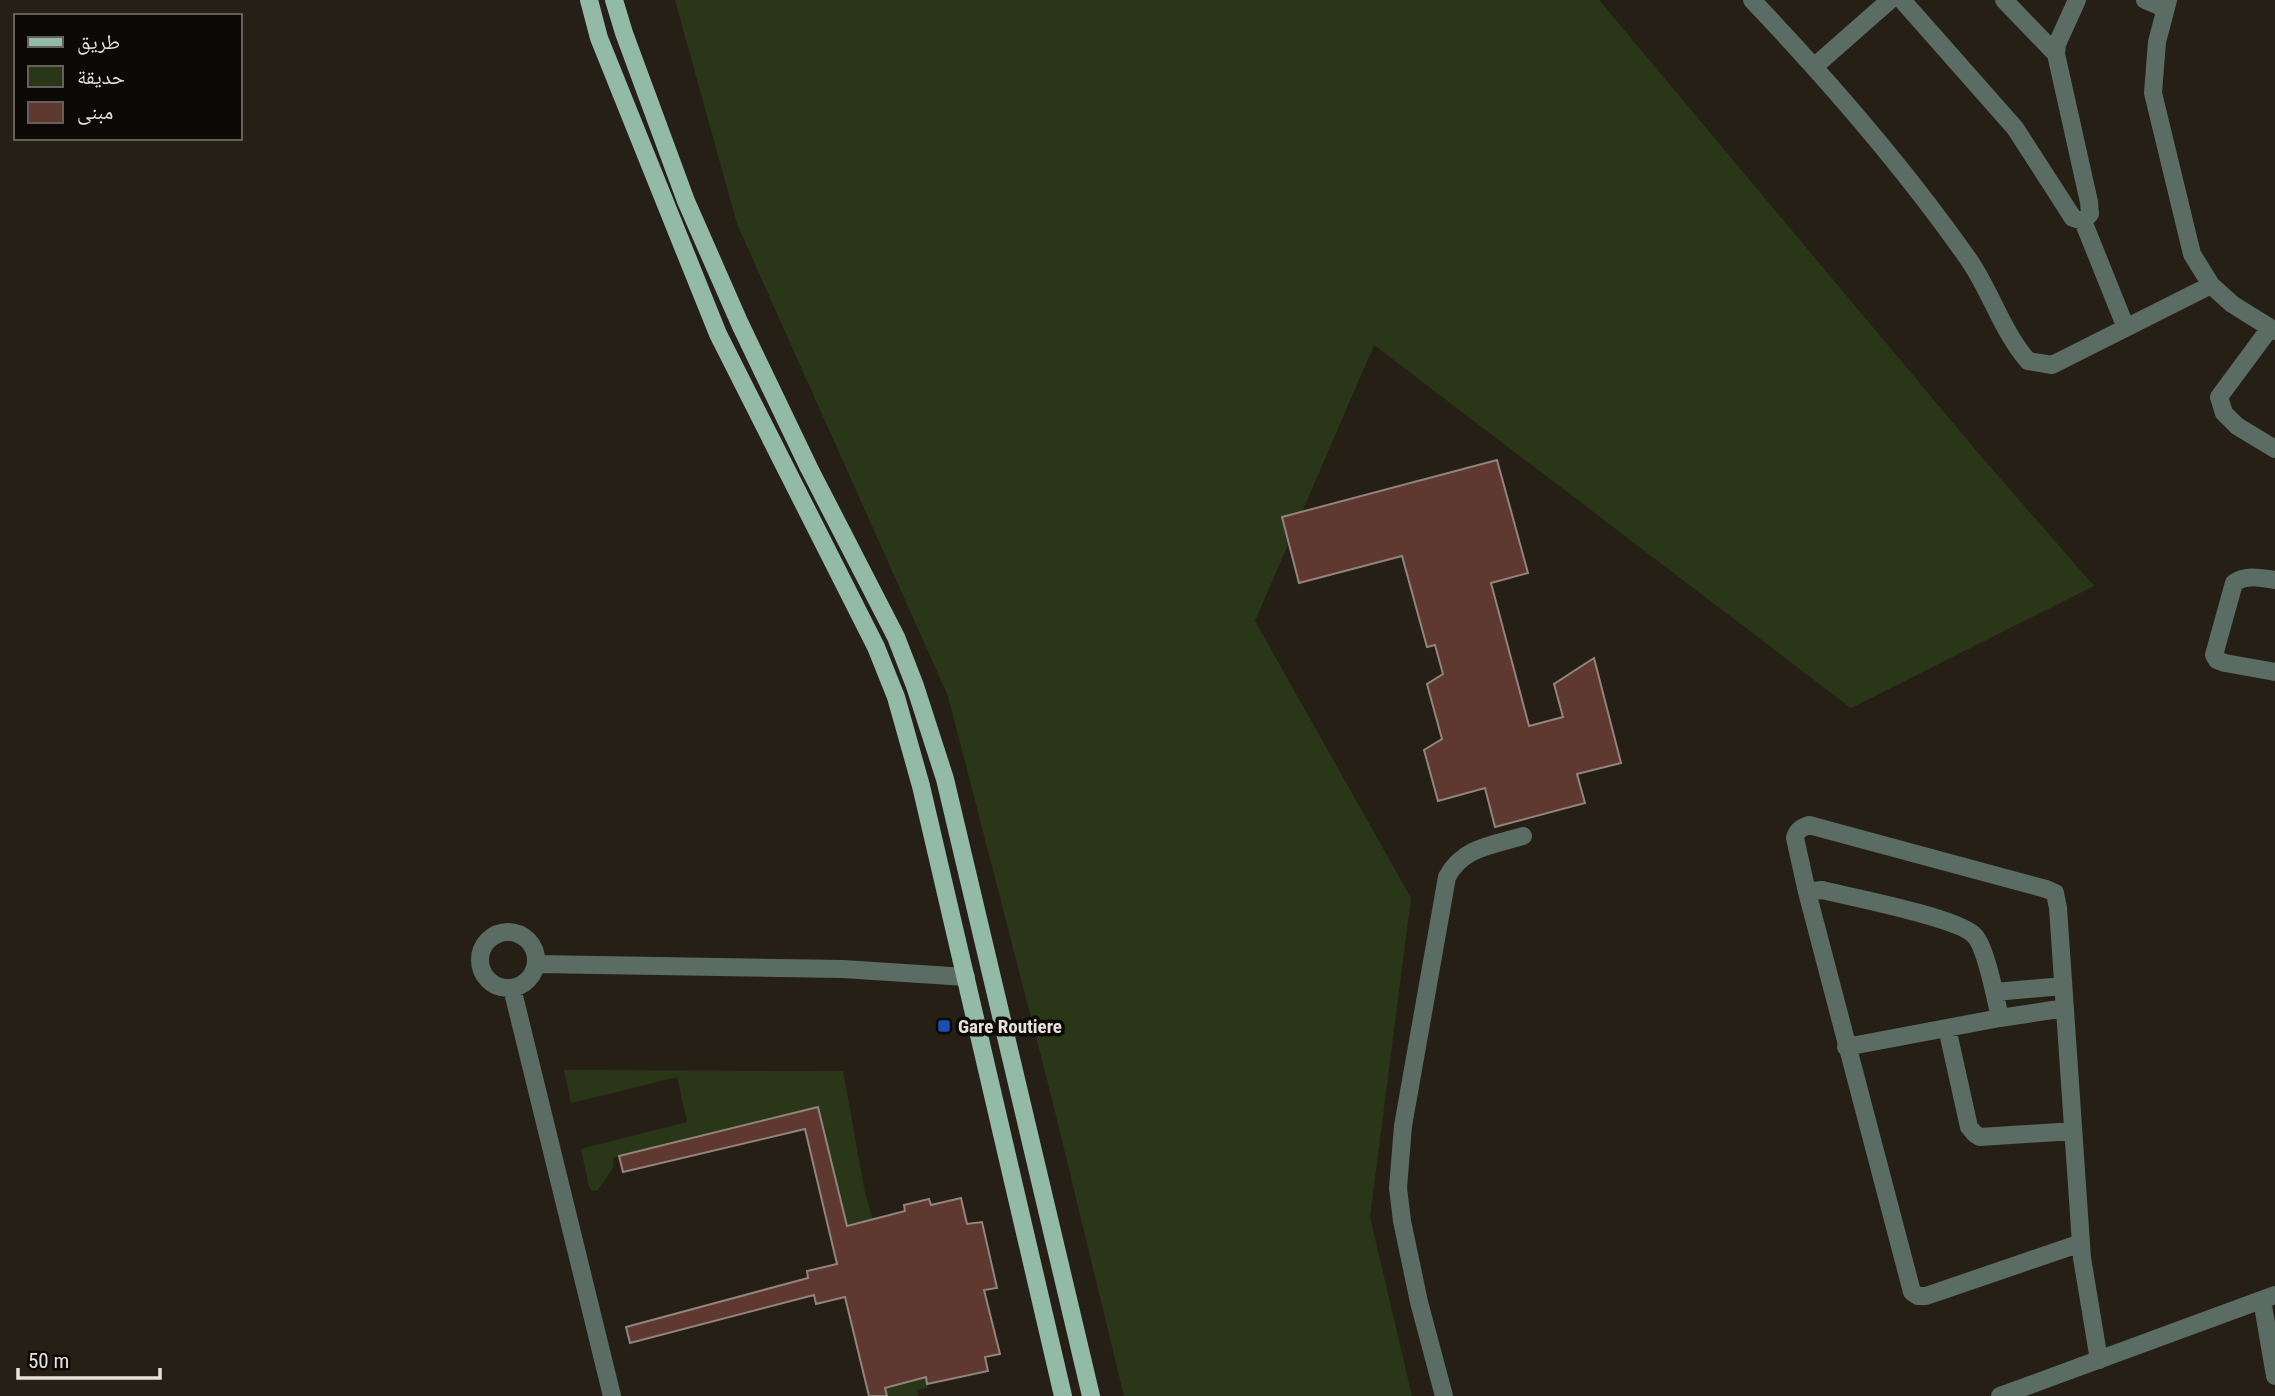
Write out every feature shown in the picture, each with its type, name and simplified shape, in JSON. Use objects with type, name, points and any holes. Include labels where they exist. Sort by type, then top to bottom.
[{"type":"main road","points":[[589,0],[599,38],[718,334],[876,647],[896,696],[921,786],[1063,1396]]},
{"type":"main road","points":[[614,0],[686,201],[702,238],[809,468],[896,637],[915,685],[945,779],[1091,1396]]},
{"type":"street","points":[[1752,0],[1815,66],[1927,201],[1971,263],[2012,344],[2028,361],[2052,365],[2211,285]]},
{"type":"street","points":[[1815,66],[1890,0]]},
{"type":"street","points":[[1902,0],[2015,128],[2073,218],[2083,221]]},
{"type":"street","points":[[2004,0],[2056,54]]},
{"type":"street","points":[[2077,0],[2057,44],[2056,54],[2089,202],[2090,214],[2083,221]]},
{"type":"street","points":[[2145,0],[2166,4],[2157,42],[2153,93],[2192,254],[2211,285],[2232,304],[2272,329],[2219,397],[2224,413],[2237,426],[2275,449]]},
{"type":"street","points":[[2083,221],[2126,328]]},
{"type":"street","points":[[2275,580],[2253,577],[2240,578],[2234,583],[2214,655],[2225,663],[2275,672]]},
{"type":"street","points":[[2081,1243],[1926,1296],[1918,1296],[1912,1292],[1846,1047],[1807,892],[1796,832],[1809,825],[2054,893],[2057,900],[2081,1243],[2099,1360]]},
{"type":"street","points":[[1444,1396],[1419,1302],[1402,1221],[1398,1188],[1403,1126],[1447,877],[1468,853],[1523,836]]},
{"type":"street","points":[[1807,892],[1822,890],[1957,924],[1977,938],[1995,992],[2000,1018]]},
{"type":"street","points":[[500,933],[519,934],[533,946],[537,964],[530,979],[513,988],[495,985],[482,971],[481,953],[485,944],[500,933]]},
{"type":"street","points":[[537,964],[843,969],[966,977]]},
{"type":"street","points":[[1995,992],[2063,986]]},
{"type":"street","points":[[513,988],[612,1396]]},
{"type":"street","points":[[1846,1047],[2065,1008]]},
{"type":"street","points":[[1947,1028],[1969,1127],[1975,1134],[1980,1137],[2073,1131]]},
{"type":"street","points":[[2000,1396],[2269,1298],[2275,1376]]},
{"type":"green space","points":[[675,0],[1599,0],[1979,454],[2094,586],[1851,708],[1374,345],[1255,621],[1411,898],[1370,1217],[1412,1396],[1124,1396],[1051,1095],[948,696],[737,224]]},
{"type":"green space","points":[[564,1070],[843,1071],[865,1193],[878,1237],[852,1244],[818,1107],[613,1158],[613,1168],[598,1190],[593,1191],[589,1187],[581,1149],[687,1122],[677,1077],[571,1103]]},
{"type":"green space","points":[[890,1372],[895,1386],[926,1377],[928,1388],[917,1390],[918,1396],[887,1396],[882,1374]]},
{"type":"building","points":[[1497,460],[1528,573],[1491,583],[1529,726],[1563,717],[1554,684],[1594,658],[1621,763],[1577,774],[1585,803],[1495,827],[1485,788],[1438,801],[1424,750],[1442,739],[1427,684],[1443,674],[1435,645],[1427,647],[1402,556],[1299,583],[1282,517]]},
{"type":"building","points":[[818,1107],[847,1226],[905,1211],[904,1205],[929,1199],[931,1205],[961,1198],[967,1224],[982,1222],[997,1288],[984,1290],[1000,1354],[985,1357],[988,1371],[927,1384],[926,1377],[885,1388],[887,1396],[869,1396],[845,1297],[816,1304],[814,1295],[630,1343],[626,1327],[808,1278],[807,1271],[837,1264],[805,1129],[623,1172],[619,1156]]},
{"type":"place","name":"Gare Routiere","points":[[944,1026]]}]
